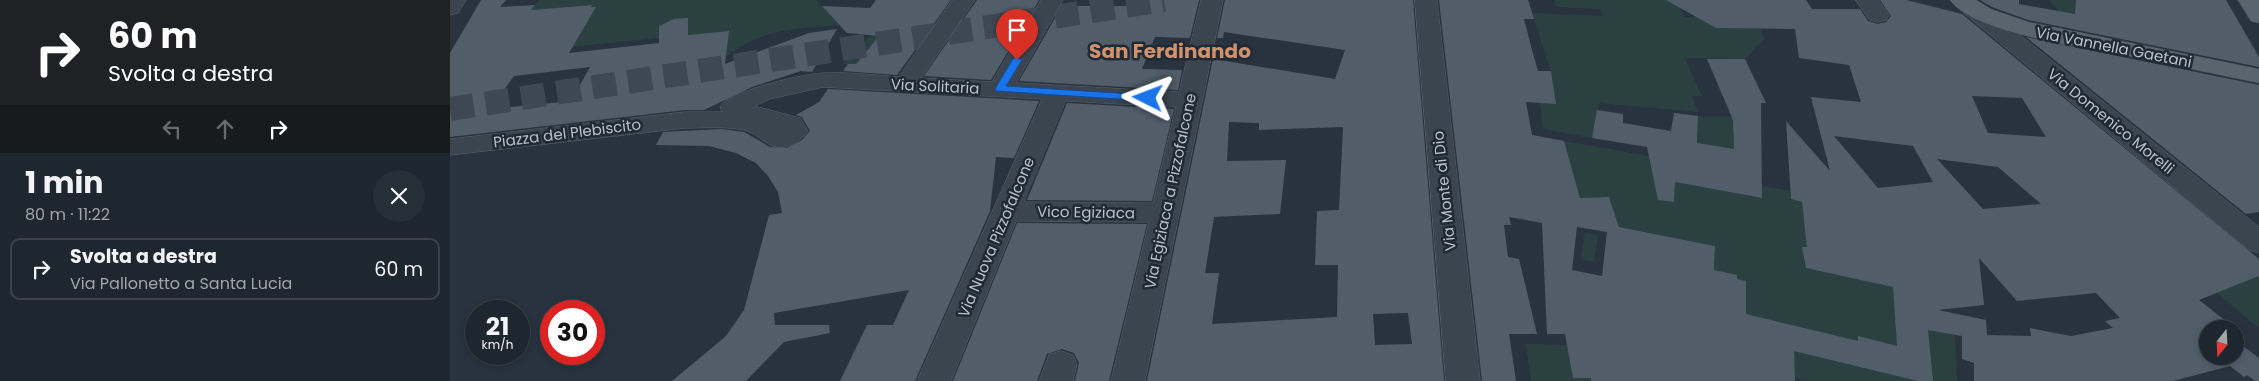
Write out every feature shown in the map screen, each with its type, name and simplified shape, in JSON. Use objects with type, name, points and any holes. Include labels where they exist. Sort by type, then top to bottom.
[{"type":"main road","points":[[2249,0],[2259,16]]},
{"type":"main road","name":"Via Vannella Gaetani","points":[[1967,4],[1999,21],[2032,31],[2259,76]]},
{"type":"street","points":[[450,8],[455,0]]},
{"type":"street","points":[[906,84],[964,0]]},
{"type":"street","points":[[1000,89],[1052,0]]},
{"type":"street","name":"Via Egiziaca a Pizzofalcone","points":[[1128,381],[1212,0]]},
{"type":"street","name":"Via Monte di Dio","points":[[1426,0],[1463,381]]},
{"type":"street","name":"Via Domenico Morelli","points":[[1967,4],[2259,243]]},
{"type":"street","name":"Via Solitaria","points":[[685,120],[716,120],[749,124],[767,129],[780,139],[786,138],[794,133],[795,128],[791,124],[758,114],[733,110],[732,106],[740,101],[769,92],[830,80],[1190,100]]},
{"type":"street","name":"Via Nuova Pizzofalcone","points":[[934,381],[1058,92]]},
{"type":"street","name":"Piazza del Plebiscito","points":[[450,147],[685,120]]},
{"type":"street","name":"Vico Egiziaca","points":[[1007,211],[1165,213]]},
{"type":"green space","points":[[540,0],[816,0],[840,25],[794,29],[766,35],[739,47],[726,57],[728,31],[569,47],[596,7],[591,7],[591,5],[531,10]]},
{"type":"green space","points":[[1555,0],[1676,0],[1685,17],[1698,17],[1717,28],[1760,29],[1764,39],[1745,59],[1685,58],[1702,96],[1692,96],[1698,112],[1599,103],[1592,138],[1543,129],[1540,103],[1555,99],[1551,71],[1532,13],[1603,16],[1601,9],[1556,7]]},
{"type":"green space","points":[[2049,0],[2099,0],[2119,9],[2061,16]]},
{"type":"green space","points":[[882,32],[855,65],[843,64],[871,35]]},
{"type":"green space","points":[[1698,116],[1747,117],[1750,136],[1733,133],[1734,149],[1697,156]]},
{"type":"green space","points":[[1564,141],[1649,156],[1659,200],[1674,202],[1675,182],[1761,198],[1762,186],[1790,191],[1791,199],[1802,202],[1804,220],[1809,221],[1813,247],[1802,247],[1806,268],[1908,290],[1947,315],[1950,311],[1955,335],[1957,381],[1808,381],[1756,369],[1736,296],[1746,297],[1746,281],[1737,279],[1737,275],[1726,272],[1726,277],[1714,274],[1715,246],[1619,227],[1609,197],[1580,198]]},
{"type":"green space","points":[[1585,233],[1598,235],[1594,262],[1581,259]]},
{"type":"green space","points":[[2259,276],[2259,328],[2217,293]]},
{"type":"green space","points":[[1526,344],[1567,345],[1573,378],[1591,378],[1591,381],[1531,381]]},
{"type":"building","points":[[481,0],[506,0],[500,7],[535,5],[531,10],[592,5],[591,7],[596,7],[569,53],[659,43],[659,26],[674,19],[688,18],[688,35],[729,31],[725,64],[809,33],[837,29],[812,72],[801,71],[752,87],[704,110],[685,110],[450,137],[450,53]],"holes":[[[590,67],[571,101],[490,109],[514,76]]]},
{"type":"building","points":[[876,0],[951,0],[897,75],[843,71],[848,64],[856,64],[879,36],[847,33],[822,6],[870,8]]},
{"type":"building","points":[[977,0],[1039,0],[991,80],[924,76]]},
{"type":"building","points":[[1137,0],[1199,0],[1190,38],[1155,37],[1142,69],[1182,70],[1178,90],[1019,81],[1062,6],[1137,6]]},
{"type":"building","points":[[1225,0],[1413,0],[1444,381],[1147,381],[1213,59],[1335,79],[1345,50],[1224,32],[1223,38],[1217,38]],"holes":[[[1229,122],[1259,123],[1259,130],[1343,127],[1339,210],[1317,211],[1315,265],[1338,265],[1337,317],[1212,324],[1219,273],[1205,273],[1214,217],[1280,214],[1286,160],[1227,161]],[[1408,313],[1412,344],[1375,345],[1373,314]]]},
{"type":"building","points":[[1439,0],[1528,0],[1534,19],[1524,19],[1532,50],[1538,71],[1551,71],[1556,104],[1526,102],[1532,135],[1564,141],[1580,198],[1609,197],[1619,227],[1715,246],[1714,270],[1737,275],[1737,279],[1746,281],[1746,314],[1858,341],[1858,336],[1897,346],[1893,287],[1806,268],[1802,247],[1807,247],[1802,202],[1791,199],[1786,121],[1830,171],[1811,97],[1861,102],[1849,65],[1799,58],[1795,29],[1716,28],[1666,0],[1806,0],[1812,9],[1860,9],[1868,21],[1878,24],[1886,22],[1891,16],[1880,0],[1906,0],[1962,14],[2259,259],[2259,276],[2199,300],[2225,320],[2199,320],[2199,365],[2244,365],[2244,347],[2259,358],[2259,381],[2255,381],[2247,375],[2244,377],[2230,366],[2173,381],[1974,381],[1974,363],[1962,359],[1962,336],[1928,330],[1933,381],[1918,381],[1794,351],[1795,381],[1591,381],[1591,378],[1573,378],[1565,334],[1547,334],[1542,223],[1509,217],[1511,225],[1504,225],[1508,257],[1519,259],[1537,334],[1509,334],[1516,381],[1482,381]],"holes":[[[1972,96],[2022,98],[2046,137],[1988,133]],[[1834,136],[1913,146],[1933,182],[1878,188]],[[1937,159],[1998,167],[2041,204],[1983,209]],[[1577,227],[1607,232],[1602,276],[1572,270]],[[1979,258],[2017,301],[2096,293],[2120,318],[2105,321],[2113,328],[2071,336],[2030,328],[2031,336],[1987,335],[1986,320],[1938,310],[1984,305]]]},
{"type":"building","points":[[1980,0],[2019,0],[2019,4],[2075,14],[2076,0],[2226,0],[2259,57],[2259,67],[2028,20],[1992,7]]},
{"type":"building","points":[[2026,37],[2259,85],[2259,212],[2246,214]]},
{"type":"building","points":[[1707,59],[1745,59],[1766,103],[1761,103],[1762,198],[1675,182],[1674,202],[1658,200],[1647,147],[1592,138],[1597,110],[1623,114],[1623,123],[1671,131],[1674,113],[1698,116],[1697,143],[1734,149],[1733,120]]},
{"type":"building","points":[[828,89],[1039,101],[1014,158],[996,157],[990,211],[915,381],[840,381],[867,325],[893,325],[909,290],[774,313],[775,325],[829,325],[830,333],[784,342],[746,381],[672,381],[726,336],[744,310],[769,215],[782,213],[778,192],[768,176],[756,163],[736,153],[709,146],[656,145],[663,132],[722,129],[744,132],[770,147],[787,148],[802,140],[810,131],[802,117],[796,115],[819,102]]},
{"type":"building","points":[[1067,103],[1174,109],[1152,201],[1027,200]]},
{"type":"building","points":[[1017,223],[1147,224],[1109,381],[1075,381],[1079,363],[1074,353],[1062,349],[1047,354],[1037,381],[953,381]]},
{"type":"tunnel","points":[[450,109],[1164,0]]},
{"type":"district","name":"San Ferdinando","points":[[1170,51]]},
{"type":"route","points":[[1017,60],[1000,89],[1148,98]]}]
